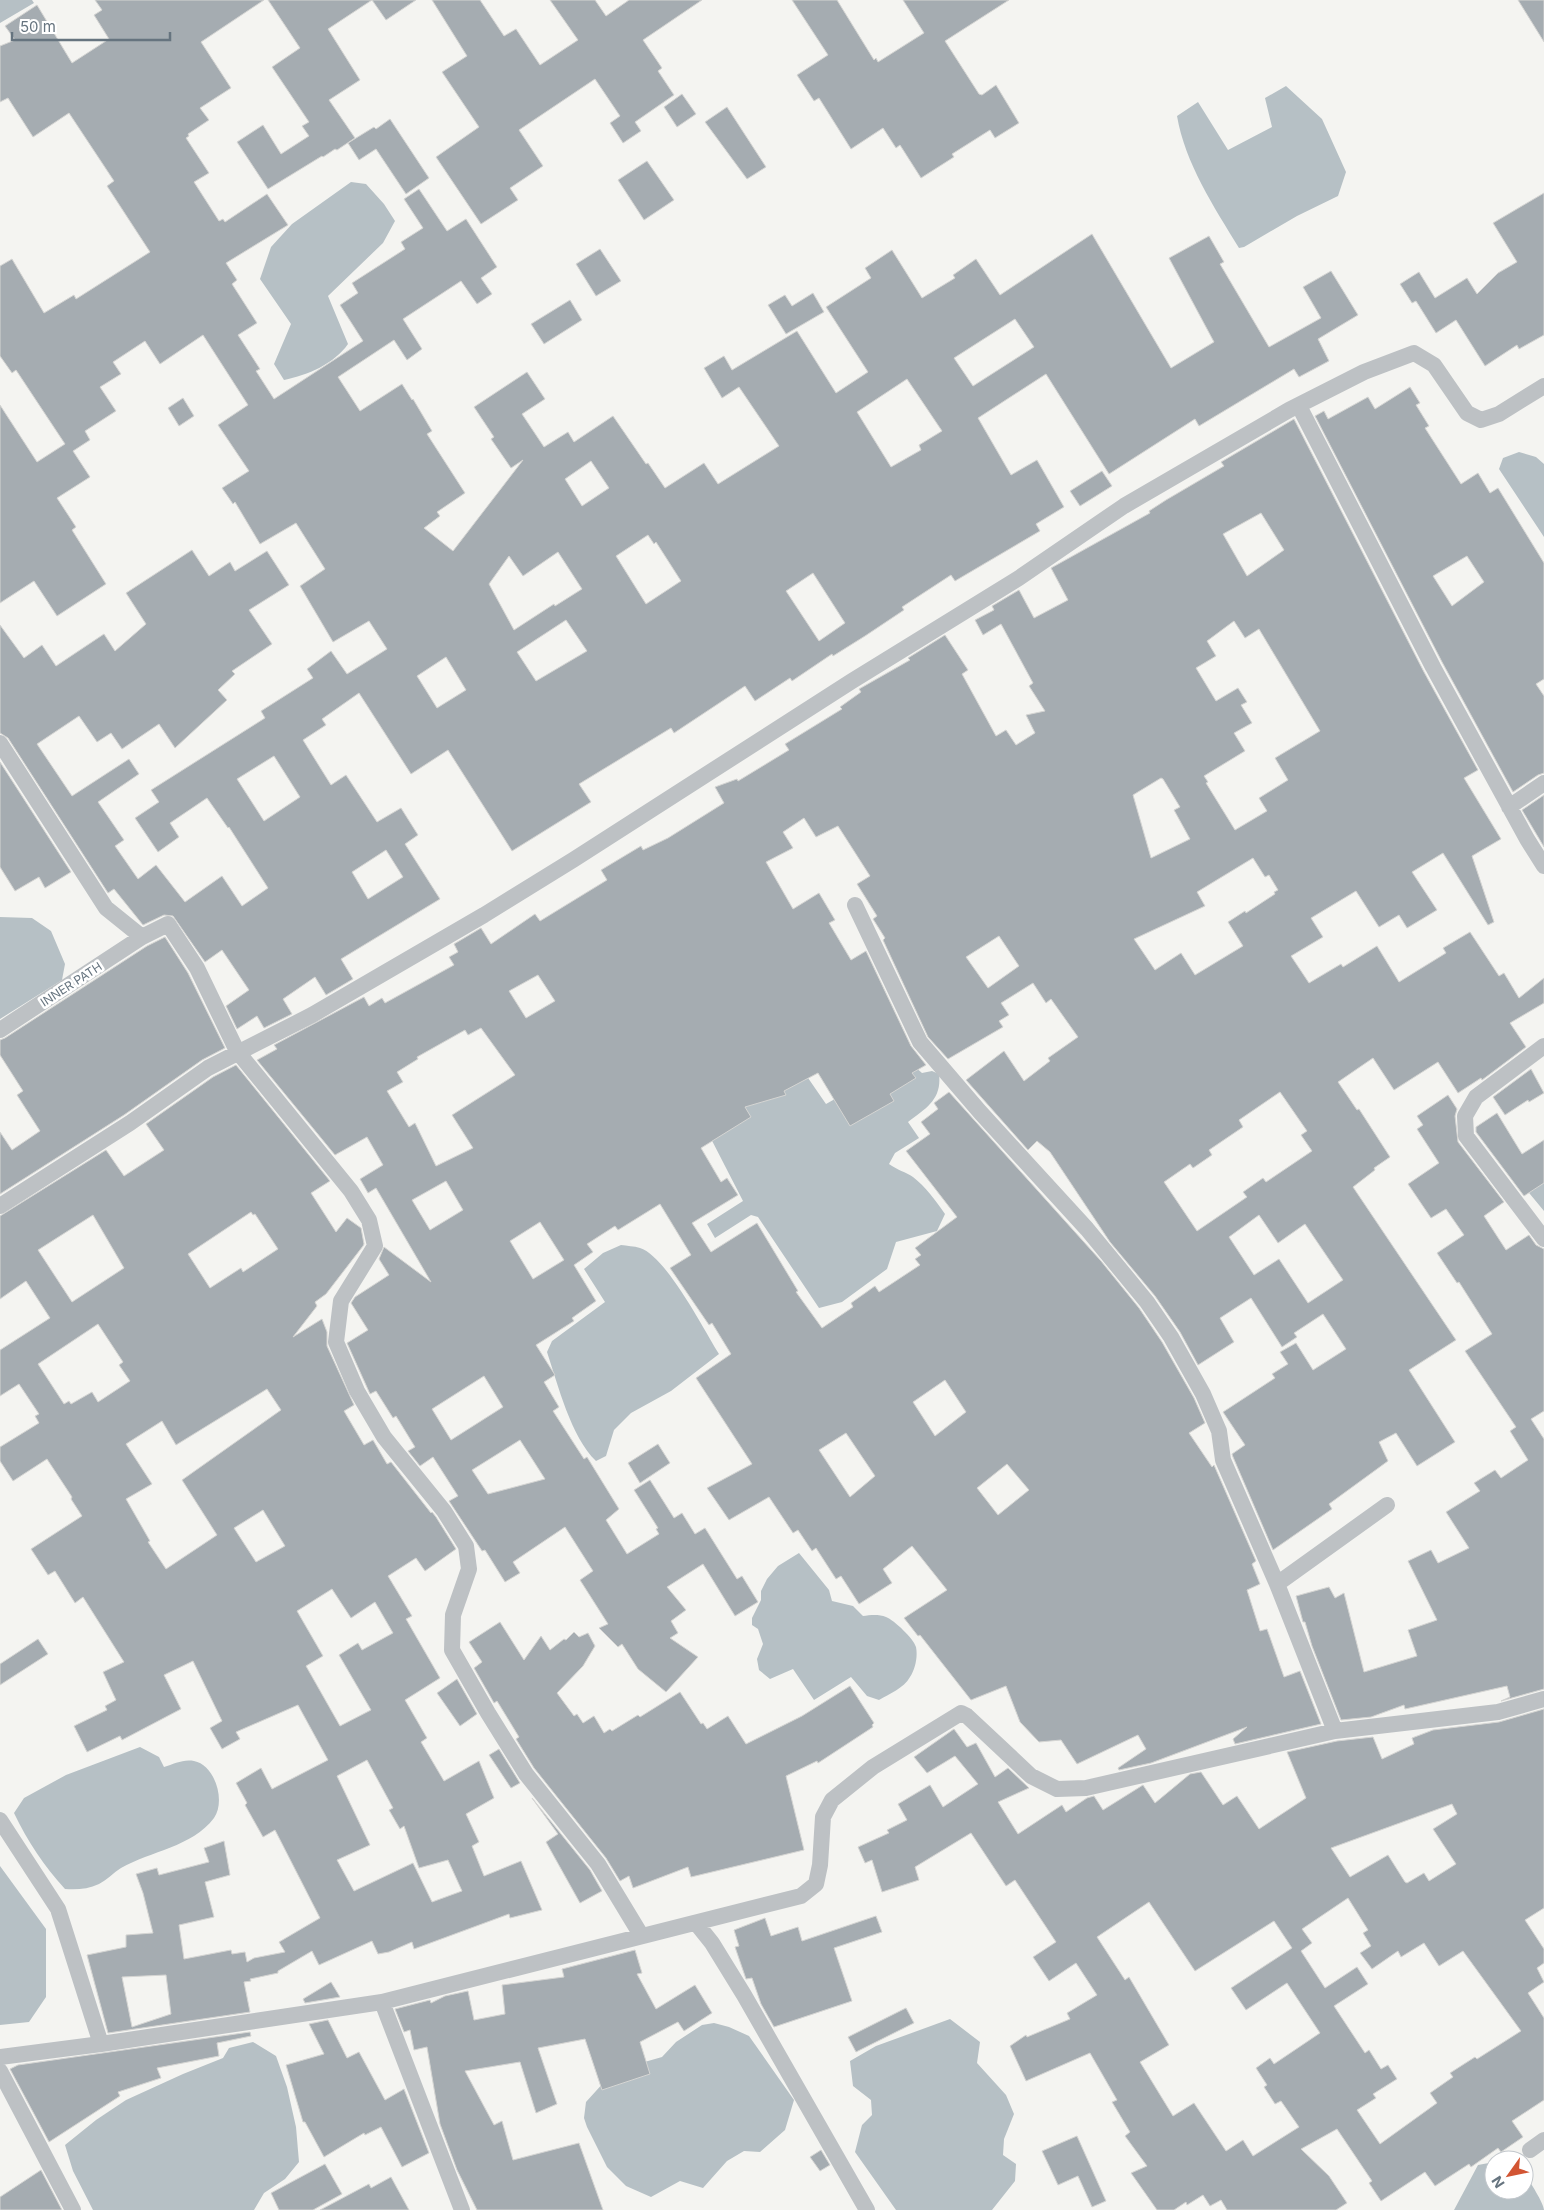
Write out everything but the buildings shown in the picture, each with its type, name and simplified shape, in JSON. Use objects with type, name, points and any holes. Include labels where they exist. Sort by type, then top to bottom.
[{"type":"street","points":[[0,1206],[130,1123],[208,1068],[237,1051],[312,1015],[500,905],[1019,578],[1124,506],[1259,427],[1364,372],[1414,353],[1434,365],[1467,413],[1481,420],[1499,414],[1544,386]]},
{"type":"street","points":[[1299,406],[1433,667],[1509,807],[1544,866]]},
{"type":"street","points":[[0,743],[106,908],[142,937]]},
{"type":"street","points":[[1509,807],[1544,784]]},
{"type":"street","points":[[855,905],[920,1042],[980,1112],[1087,1229],[1147,1302],[1172,1337],[1203,1394],[1219,1431],[1223,1460],[1277,1584],[1335,1731]]},
{"type":"street","name":"INNER PATH","points":[[0,1030],[142,937],[168,924],[197,968],[237,1051]]},
{"type":"street","points":[[1544,1046],[1476,1097],[1464,1116],[1466,1136],[1544,1239]]},
{"type":"street","points":[[237,1051],[351,1191],[369,1220],[375,1246],[341,1301],[336,1342],[357,1391],[384,1437],[444,1511],[466,1546],[469,1569],[453,1615],[452,1650],[526,1774],[598,1864],[641,1935]]},
{"type":"street","points":[[1277,1584],[1387,1505]]},
{"type":"street","points":[[0,2057],[101,2044],[382,2002],[801,1896],[816,1884],[820,1865],[823,1817],[832,1800],[873,1767],[961,1713],[967,1716],[1031,1776],[1057,1789],[1086,1788],[1335,1731],[1498,1712],[1544,1699]]},
{"type":"street","points":[[0,1820],[58,1909],[101,2044]]},
{"type":"street","points":[[696,1923],[712,1943],[744,1995],[867,2210]]},
{"type":"street","points":[[382,2002],[458,2209]]},
{"type":"street","points":[[0,2071],[73,2210]]},
{"type":"street","points":[[1530,2150],[1544,2140]]},
{"type":"shaded area","points":[[0,0],[32,0],[34,3],[0,23]]},
{"type":"shaded area","points":[[1286,86],[1322,119],[1346,172],[1338,196],[1239,248],[1194,168],[1177,116],[1198,102],[1228,150],[1272,127],[1265,98]]},
{"type":"shaded area","points":[[351,182],[366,184],[384,204],[395,221],[383,243],[328,296],[348,344],[320,368],[284,380],[274,364],[291,324],[260,279],[271,247],[292,224]]},
{"type":"shaded area","points":[[1519,452],[1536,457],[1544,464],[1544,537],[1499,469],[1503,458]]},
{"type":"shaded area","points":[[0,917],[32,918],[51,931],[65,964],[62,980],[0,1019]]},
{"type":"shaded area","points":[[906,1059],[922,1073],[932,1071],[939,1074],[938,1090],[932,1102],[908,1122],[919,1138],[895,1153],[889,1164],[917,1181],[930,1194],[945,1214],[937,1231],[896,1242],[887,1269],[842,1302],[819,1308],[758,1217],[751,1215],[715,1238],[707,1224],[743,1201],[706,1129],[797,1062],[826,1104]]},
{"type":"shaded area","points":[[1544,1156],[1544,1211],[1525,1188]]},
{"type":"shaded area","points":[[621,1245],[640,1248],[650,1254],[661,1265],[684,1295],[719,1354],[671,1391],[631,1413],[614,1430],[606,1456],[596,1461],[587,1451],[572,1425],[547,1352],[552,1341],[605,1302],[584,1269],[603,1253]]},
{"type":"shaded area","points":[[799,1553],[829,1590],[832,1601],[853,1606],[863,1616],[877,1615],[886,1617],[912,1639],[916,1647],[916,1663],[910,1677],[900,1688],[879,1700],[867,1696],[851,1677],[814,1700],[793,1669],[770,1679],[759,1670],[757,1659],[763,1644],[758,1629],[752,1625],[752,1618],[761,1600],[761,1591],[767,1579],[778,1566]]},
{"type":"shaded area","points":[[140,1747],[159,1757],[164,1767],[179,1762],[194,1761],[208,1769],[216,1785],[219,1802],[214,1818],[194,1836],[121,1868],[99,1884],[82,1889],[65,1889],[37,1853],[14,1813],[24,1798],[66,1775]]},
{"type":"shaded area","points":[[0,1866],[46,1929],[46,1997],[29,2022],[0,2025]]},
{"type":"shaded area","points":[[950,2019],[980,2042],[977,2063],[1006,2095],[1014,2114],[1004,2139],[1003,2155],[1016,2164],[1015,2181],[992,2210],[896,2210],[855,2152],[862,2125],[872,2115],[871,2100],[853,2086],[850,2061],[876,2046]]},
{"type":"shaded area","points":[[714,2023],[749,2036],[794,2100],[785,2130],[760,2152],[744,2151],[727,2161],[703,2188],[680,2181],[651,2197],[626,2186],[607,2167],[587,2127],[584,2118],[586,2102],[605,2081],[641,2063],[662,2057],[676,2042],[702,2025]]},
{"type":"shaded area","points":[[253,2042],[276,2056],[287,2087],[296,2127],[299,2162],[285,2179],[264,2193],[254,2210],[93,2210],[73,2171],[65,2145],[96,2120],[126,2100],[223,2058],[229,2048]]},
{"type":"shaded area","points":[[1484,2164],[1484,2200],[1534,2200],[1534,2188],[1544,2210],[1454,2210],[1478,2165]]}]
